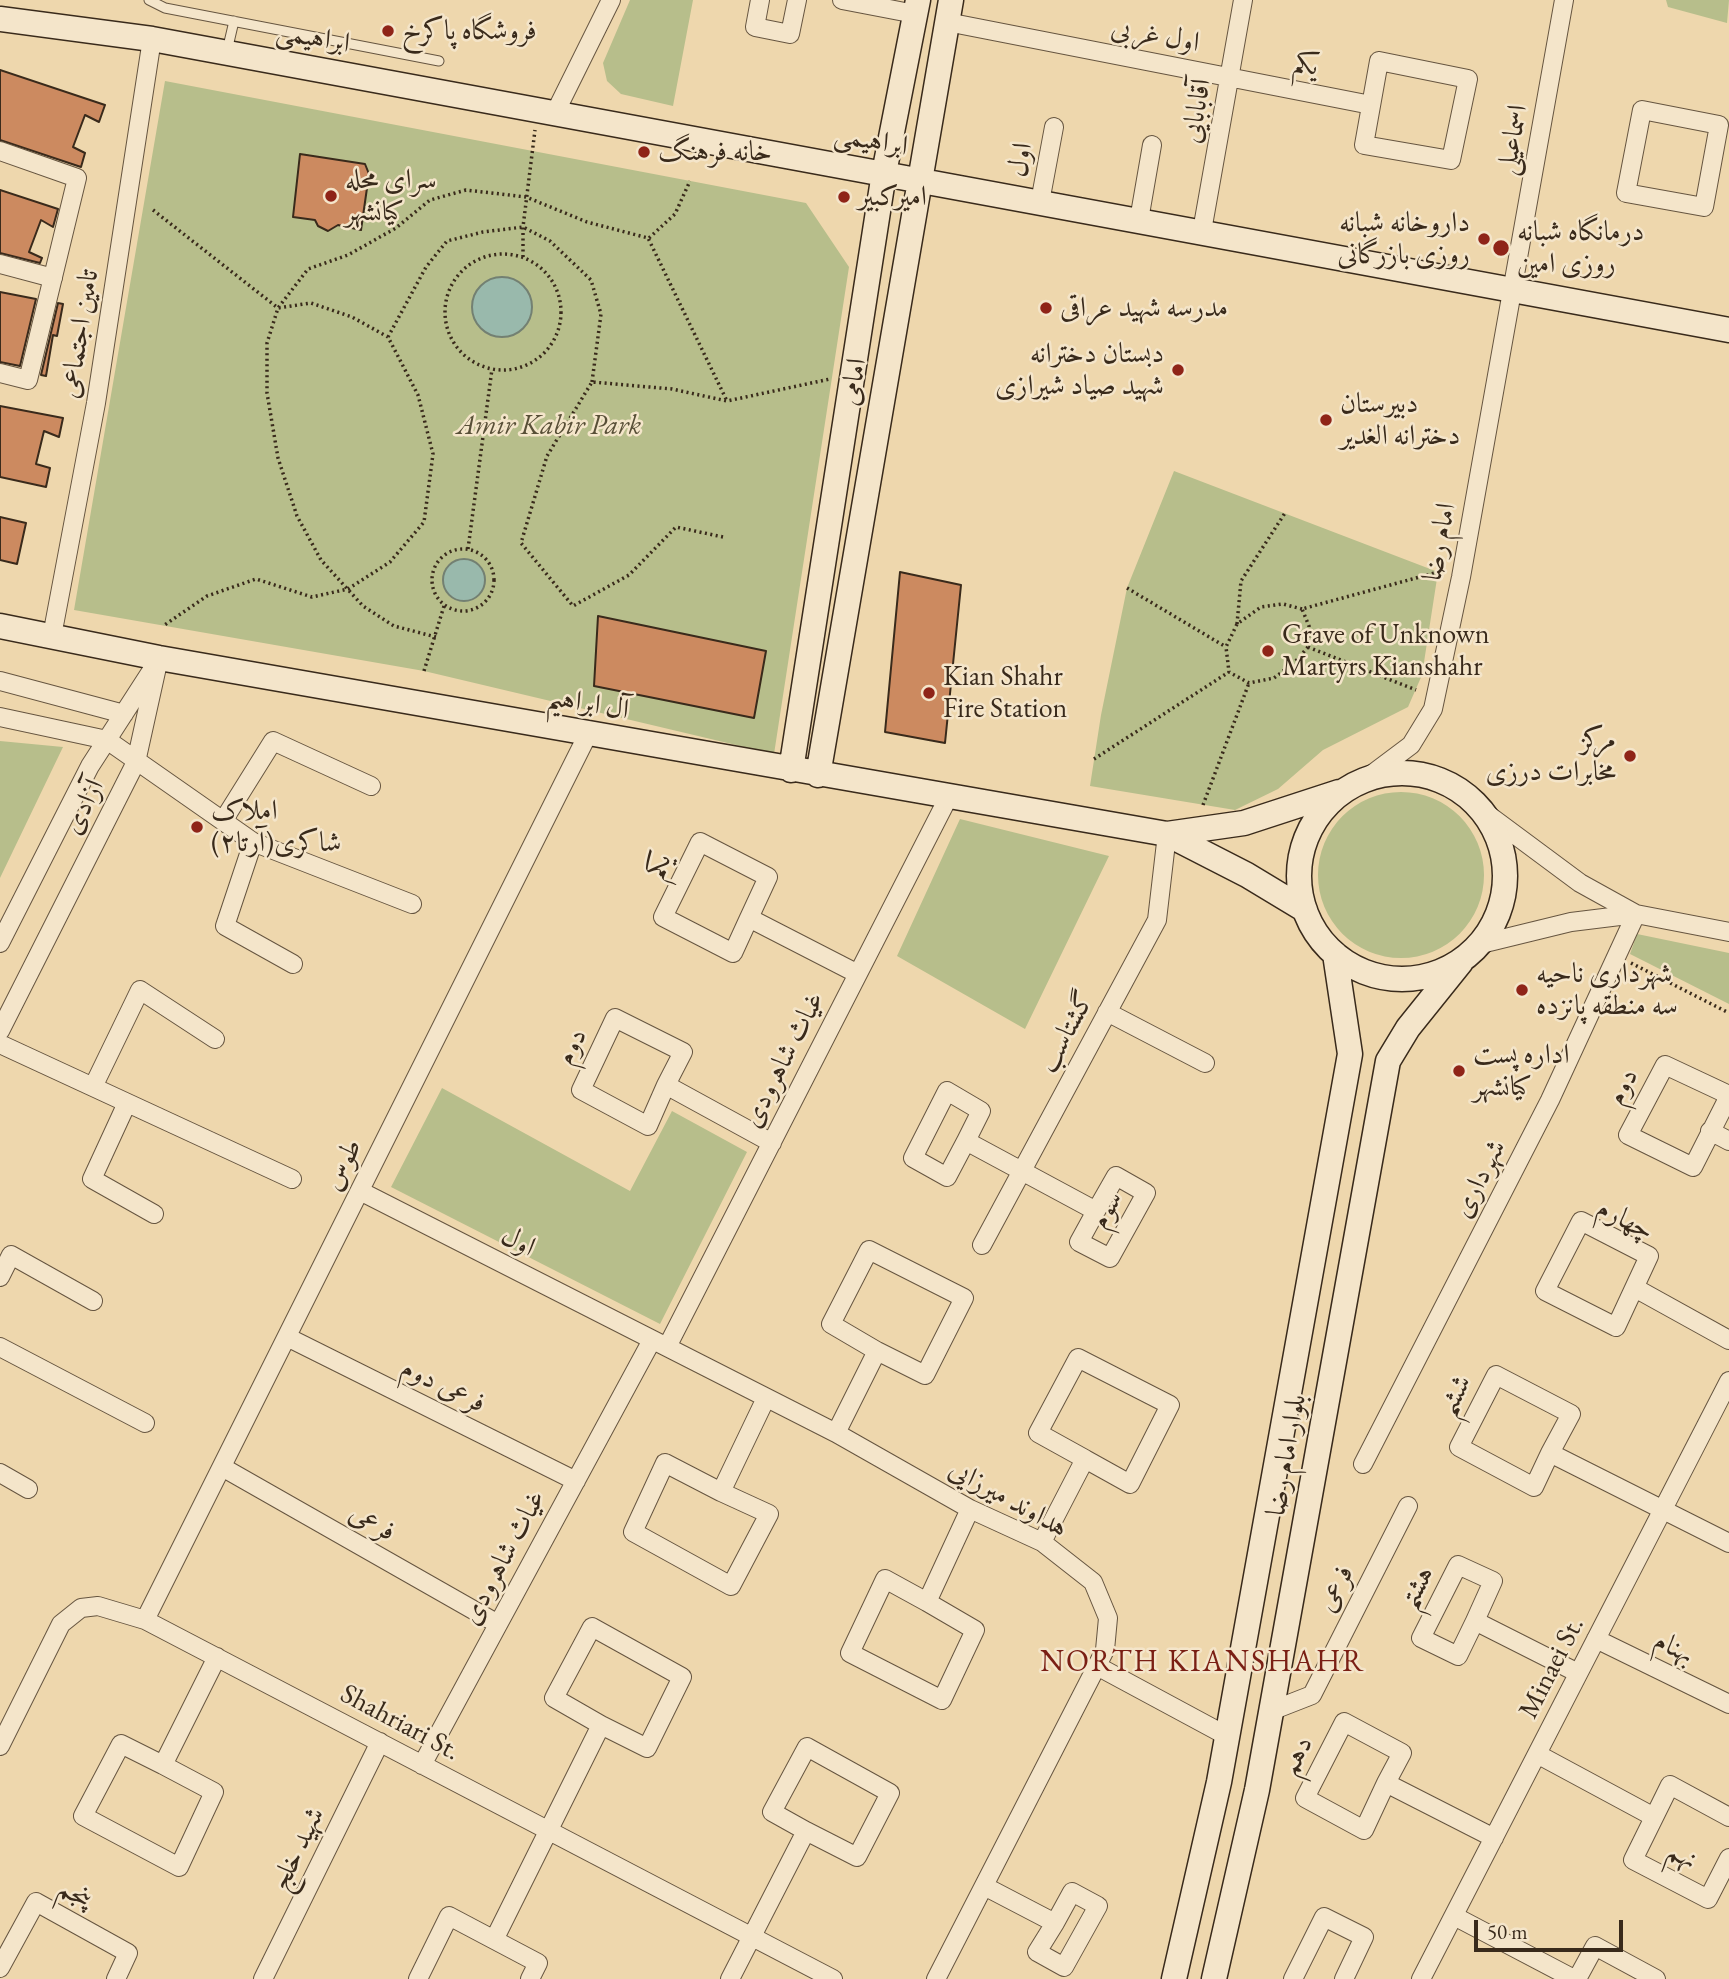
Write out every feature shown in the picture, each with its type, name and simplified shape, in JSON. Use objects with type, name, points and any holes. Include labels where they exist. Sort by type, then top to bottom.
[{"type":"main road","points":[[917,7],[949,11]]},
{"type":"main road","name":"امامی","points":[[790,770],[884,173],[917,7]]},
{"type":"main road","name":"امامی","points":[[818,775],[949,11]]},
{"type":"main road","name":"ابراهیمی","points":[[0,19],[227,52],[1729,330]]},
{"type":"main road","name":"آل ابراهیم","points":[[0,626],[159,658],[948,798],[1167,834]]},
{"type":"main road","points":[[1167,834],[1244,823],[1343,791],[1367,778],[1392,773],[1417,773],[1453,787],[1483,811],[1498,835],[1505,863],[1505,882],[1497,919],[1481,944],[1461,962],[1437,974],[1410,979],[1383,978],[1357,969],[1335,954],[1317,934],[1305,910],[1299,884],[1300,857],[1309,831],[1323,809],[1343,791]]},
{"type":"main road","points":[[1167,834],[1305,910]]},
{"type":"main road","name":"بلوار امام رضا","points":[[1174,1979],[1227,1735],[1350,1054],[1335,954]]},
{"type":"main road","name":"بلوار امام رضا","points":[[1214,1979],[1257,1790],[1388,1061],[1408,1028],[1461,962]]},
{"type":"street","points":[[547,111],[611,0]]},
{"type":"street","points":[[760,0],[755,27],[790,34],[797,0]]},
{"type":"street","points":[[842,0],[917,7]]},
{"type":"street","name":"آقابابایی","points":[[1202,232],[1243,0]]},
{"type":"street","name":"اسماعیلی","points":[[1513,289],[1564,0]]},
{"type":"street","name":"اول غربی","points":[[949,11],[1230,76]]},
{"type":"street","name":"تامین اجتماعی","points":[[51,636],[96,403],[152,39]]},
{"type":"street","points":[[1379,61],[1468,79],[1451,160],[1364,145],[1371,105],[1379,61]]},
{"type":"street","name":"یکم","points":[[1230,76],[1371,105]]},
{"type":"street","points":[[1642,110],[1719,125],[1721,165],[1704,207],[1626,193],[1642,110]]},
{"type":"street","name":"اول","points":[[1040,202],[1054,127]]},
{"type":"street","points":[[1139,220],[1153,145]]},
{"type":"street","points":[[0,151],[77,178],[28,380],[0,373]]},
{"type":"street","points":[[0,264],[53,278]]},
{"type":"street","name":"امام رضا","points":[[1367,778],[1411,744],[1433,709],[1461,577],[1513,289]]},
{"type":"street","name":"آزادی","points":[[0,943],[90,766],[159,658]]},
{"type":"street","name":"آزادی","points":[[0,1031],[136,762],[159,658]]},
{"type":"street","points":[[0,681],[124,714]]},
{"type":"street","points":[[0,717],[107,740],[253,842],[412,904]]},
{"type":"street","name":"طوس","points":[[145,1620],[588,734]]},
{"type":"street","points":[[223,821],[273,741],[371,786]]},
{"type":"street","name":"غیاث شاهرودی","points":[[422,1765],[576,1481],[660,1343],[772,1143],[948,798]]},
{"type":"street","points":[[1483,811],[1580,884],[1636,914],[1729,932]]},
{"type":"street","name":"گشتاسب","points":[[982,1245],[1157,920],[1167,834]]},
{"type":"street","points":[[253,842],[225,926],[293,964]]},
{"type":"street","name":"یکم","points":[[700,842],[768,877],[749,918],[733,953],[663,917],[700,842]]},
{"type":"street","points":[[1481,944],[1571,922],[1636,914]]},
{"type":"street","name":"شهرداری","points":[[1363,1464],[1550,1100],[1636,914]]},
{"type":"street","points":[[749,918],[858,974]]},
{"type":"street","points":[[93,1087],[140,990],[215,1039]]},
{"type":"street","points":[[1107,1012],[1205,1063]]},
{"type":"street","name":"دوم","points":[[615,1018],[682,1052],[666,1085],[648,1126],[580,1090],[615,1018]]},
{"type":"street","points":[[0,1044],[292,1179]]},
{"type":"street","name":"دوم","points":[[1665,1065],[1729,1096],[1710,1131],[1693,1167],[1628,1135],[1665,1065]]},
{"type":"street","points":[[666,1085],[772,1143]]},
{"type":"street","points":[[947,1091],[981,1111],[966,1141],[947,1177],[914,1158],[947,1091]]},
{"type":"street","points":[[127,1103],[92,1179],[154,1214]]},
{"type":"street","points":[[1710,1131],[1729,1141]]},
{"type":"street","points":[[966,1141],[1022,1171]]},
{"type":"street","name":"سوم","points":[[1022,1171],[1096,1211]]},
{"type":"street","name":"اول","points":[[360,1191],[660,1343]]},
{"type":"street","name":"چهارم","points":[[1581,1221],[1649,1256],[1635,1287],[1616,1327],[1545,1291],[1581,1221]]},
{"type":"street","points":[[869,1250],[964,1298],[925,1375],[877,1351],[831,1324],[869,1250]]},
{"type":"street","points":[[0,1277],[11,1255],[93,1301]]},
{"type":"street","name":"چهارم","points":[[1635,1287],[1729,1340]]},
{"type":"street","name":"فرعی دوم","points":[[286,1337],[576,1481]]},
{"type":"street","name":"هداوند میرزایی","points":[[660,1343],[836,1433],[970,1509],[1042,1542],[1093,1582],[1108,1618],[1105,1650],[936,1979]]},
{"type":"street","points":[[0,1347],[145,1423]]},
{"type":"street","points":[[836,1433],[877,1351]]},
{"type":"street","points":[[1079,1357],[1170,1405],[1130,1484],[1085,1460],[1038,1433],[1079,1357]]},
{"type":"street","name":"ششم","points":[[1496,1375],[1571,1414],[1550,1454],[1534,1488],[1459,1447],[1496,1375]]},
{"type":"street","name":"Minaei St.","points":[[1421,1979],[1729,1381]]},
{"type":"street","points":[[721,1492],[766,1398]]},
{"type":"street","points":[[1550,1454],[1729,1543]]},
{"type":"street","points":[[1042,1542],[1085,1460]]},
{"type":"street","points":[[666,1463],[721,1492],[769,1514],[732,1586],[633,1532],[666,1463]]},
{"type":"street","name":"فرعی","points":[[222,1467],[498,1624]]},
{"type":"street","points":[[0,1473],[28,1489]]},
{"type":"street","name":"فرعی","points":[[1271,1711],[1311,1695],[1408,1506]]},
{"type":"street","points":[[927,1602],[970,1509]]},
{"type":"street","name":"هشتم","points":[[1458,1565],[1493,1581],[1475,1621],[1458,1656],[1421,1637],[1458,1565]]},
{"type":"street","points":[[886,1579],[927,1602],[975,1630],[942,1700],[850,1653],[886,1579]]},
{"type":"street","name":"Shahriari St.","points":[[0,1746],[61,1624],[81,1608],[98,1605],[145,1620],[833,1979]]},
{"type":"street","points":[[1475,1621],[1578,1673]]},
{"type":"street","points":[[592,1628],[682,1677],[648,1748],[601,1725],[554,1698],[592,1628]]},
{"type":"street","name":"بهنام","points":[[1596,1640],[1729,1704]]},
{"type":"street","points":[[163,1765],[217,1657]]},
{"type":"street","points":[[1097,1666],[1227,1735]]},
{"type":"street","name":"دهم","points":[[1344,1722],[1402,1752],[1386,1783],[1364,1830],[1305,1798],[1344,1722]]},
{"type":"street","points":[[495,1938],[601,1725]]},
{"type":"street","name":"شهید خلج","points":[[263,1979],[380,1742]]},
{"type":"street","points":[[121,1744],[163,1765],[214,1792],[178,1867],[83,1816],[121,1744]]},
{"type":"street","points":[[807,1747],[890,1793],[857,1857],[806,1831],[772,1812],[807,1747]]},
{"type":"street","name":"نهم","points":[[1537,1754],[1654,1817]]},
{"type":"street","points":[[1386,1783],[1494,1838]]},
{"type":"street","name":"نهم","points":[[1729,1816],[1670,1785],[1633,1860],[1708,1899],[1729,1858]]},
{"type":"street","points":[[730,1979],[806,1831]]},
{"type":"street","points":[[984,1886],[1055,1923]]},
{"type":"street","name":"پنجم","points":[[0,1968],[36,1902],[128,1953],[116,1979]]},
{"type":"street","points":[[418,1979],[449,1916],[538,1963],[530,1979]]},
{"type":"street","points":[[1454,1916],[1576,1979],[1595,1946],[1656,1979]]},
{"type":"street","points":[[1293,1979],[1324,1917],[1364,1937],[1348,1978]]},
{"type":"street","points":[[0,1974],[9,1979]]},
{"type":"lane","points":[[149,0],[165,8],[439,61]]},
{"type":"lane","points":[[227,52],[234,22]]},
{"type":"path","points":[[523,257],[526,197],[547,111]]},
{"type":"path","points":[[648,238],[675,214],[690,181]]},
{"type":"path","points":[[436,637],[394,625],[363,606],[321,561],[297,516],[278,458],[267,393],[267,344],[278,308],[308,269],[348,255],[396,228],[430,200],[466,190],[526,197],[587,222],[648,238],[727,401]]},
{"type":"path","points":[[153,211],[278,308],[311,303],[352,317],[388,337],[418,395],[433,454],[424,522],[390,562],[348,589],[312,597],[257,579],[207,596],[163,625]]},
{"type":"path","points":[[388,337],[426,268],[447,241],[482,232],[523,227],[550,242],[591,280],[601,314],[592,382],[547,456],[521,543],[573,606],[629,575],[677,527],[723,537]]},
{"type":"path","points":[[504,253],[523,257],[540,267],[553,281],[560,299],[559,328],[545,353],[529,364],[511,370],[492,369],[473,362],[458,350],[448,334],[444,315],[446,296],[454,278],[468,265],[485,256],[504,253]]},
{"type":"path","points":[[468,549],[492,369]]},
{"type":"path","points":[[592,382],[673,389],[727,401],[853,374]]},
{"type":"path","points":[[1229,672],[1226,648],[1237,624],[1241,581],[1285,513]]},
{"type":"path","points":[[468,549],[485,558],[494,574],[492,593],[480,607],[462,612],[444,606],[432,588],[435,566],[450,552],[468,549]]},
{"type":"path","points":[[1237,624],[1261,607],[1283,604],[1302,609],[1438,572]]},
{"type":"path","points":[[1128,588],[1226,648]]},
{"type":"path","points":[[424,671],[444,606]]},
{"type":"path","points":[[1229,672],[1249,683],[1274,678],[1295,662],[1308,647],[1309,626],[1302,609]]},
{"type":"path","points":[[1308,647],[1416,690]]},
{"type":"path","points":[[1094,759],[1229,672]]},
{"type":"path","points":[[1203,805],[1249,683]]},
{"type":"path","points":[[1616,956],[1729,1013]]},
{"type":"green space","points":[[630,0],[693,0],[673,106],[621,94],[607,81],[603,63]]},
{"type":"green space","points":[[1666,0],[1729,0],[1727,23],[1668,7]]},
{"type":"green space","name":"Amir Kabir Park","points":[[165,81],[806,203],[849,267],[774,754],[424,671],[74,610]]},
{"type":"green space","points":[[1174,471],[1438,572],[1422,675],[1408,707],[1323,750],[1278,789],[1235,810],[1090,786],[1101,715],[1127,588]]},
{"type":"green space","points":[[0,741],[63,747],[0,878]]},
{"type":"green space","points":[[1401,792],[1433,798],[1460,816],[1478,843],[1484,875],[1478,907],[1460,934],[1433,952],[1401,958],[1369,952],[1342,934],[1324,907],[1318,875],[1324,843],[1342,816],[1369,798]]},
{"type":"green space","points":[[960,819],[1109,856],[1025,1029],[897,956]]},
{"type":"green space","points":[[1637,934],[1729,953],[1729,1004],[1630,954]]},
{"type":"green space","points":[[442,1088],[630,1191],[672,1111],[747,1152],[660,1324],[391,1187]]},
{"type":"shaded area","points":[[502,277],[523,286],[532,307],[523,328],[502,337],[481,328],[472,307],[481,286]]},
{"type":"shaded area","points":[[464,559],[479,565],[485,580],[479,595],[464,601],[449,595],[443,580],[449,565]]},
{"type":"building","points":[[0,70],[105,105],[99,122],[85,115],[73,147],[85,153],[81,167],[0,140]]},
{"type":"building","name":"سرای محله کیانشهر","points":[[300,154],[365,164],[369,174],[361,230],[338,225],[328,231],[318,226],[315,220],[293,217]]},
{"type":"building","points":[[0,190],[58,209],[53,227],[41,220],[29,252],[42,258],[40,263],[0,253]]},
{"type":"building","points":[[0,292],[36,299],[20,366],[0,362]]},
{"type":"building","points":[[58,303],[63,304],[57,336],[53,335],[46,376],[41,375]]},
{"type":"building","points":[[0,406],[63,418],[59,437],[44,431],[36,464],[50,468],[46,487],[0,477]]},
{"type":"building","points":[[0,517],[26,523],[17,564],[0,560]]},
{"type":"building","points":[[900,572],[961,585],[945,743],[885,732]]},
{"type":"building","points":[[598,616],[766,651],[754,718],[594,686]]},
{"type":"place","name":"فروشگاه پاکرخ","points":[[388,31]]},
{"type":"place","name":"خانه فرهنگ","points":[[644,152]]},
{"type":"place","name":"سرای محله کیانشهر","points":[[331,196]]},
{"type":"place","name":"امیرکبیر","points":[[844,197]]},
{"type":"place","name":"داروخانه شبانه روزی بازرگانی","points":[[1484,239]]},
{"type":"place","name":"درمانگاه شبانه روزی امین","points":[[1501,248]]},
{"type":"place","name":"مدرسه شهید عراقی","points":[[1046,308]]},
{"type":"place","name":"دبستان دخترانه شهید صیاد شیرازی","points":[[1178,370]]},
{"type":"place","name":"دبیرستان دخترانه الغدیر","points":[[1326,420]]},
{"type":"place","name":"Grave of Unknown Martyrs Kianshahr","points":[[1268,651]]},
{"type":"place","name":"Kian Shahr Fire Station","points":[[929,693]]},
{"type":"place","name":"مرکز مخابرات درزی","points":[[1630,756]]},
{"type":"place","name":"املاک شاکری(آرتا۲)","points":[[197,827]]},
{"type":"place","name":"شهرداری ناحیه سه منطقه پانزده","points":[[1522,990]]},
{"type":"place","name":"اداره پست کیانشهر","points":[[1459,1071]]},
{"type":"district","name":"NORTH KIANSHAHR","points":[[1203,1663]]}]
